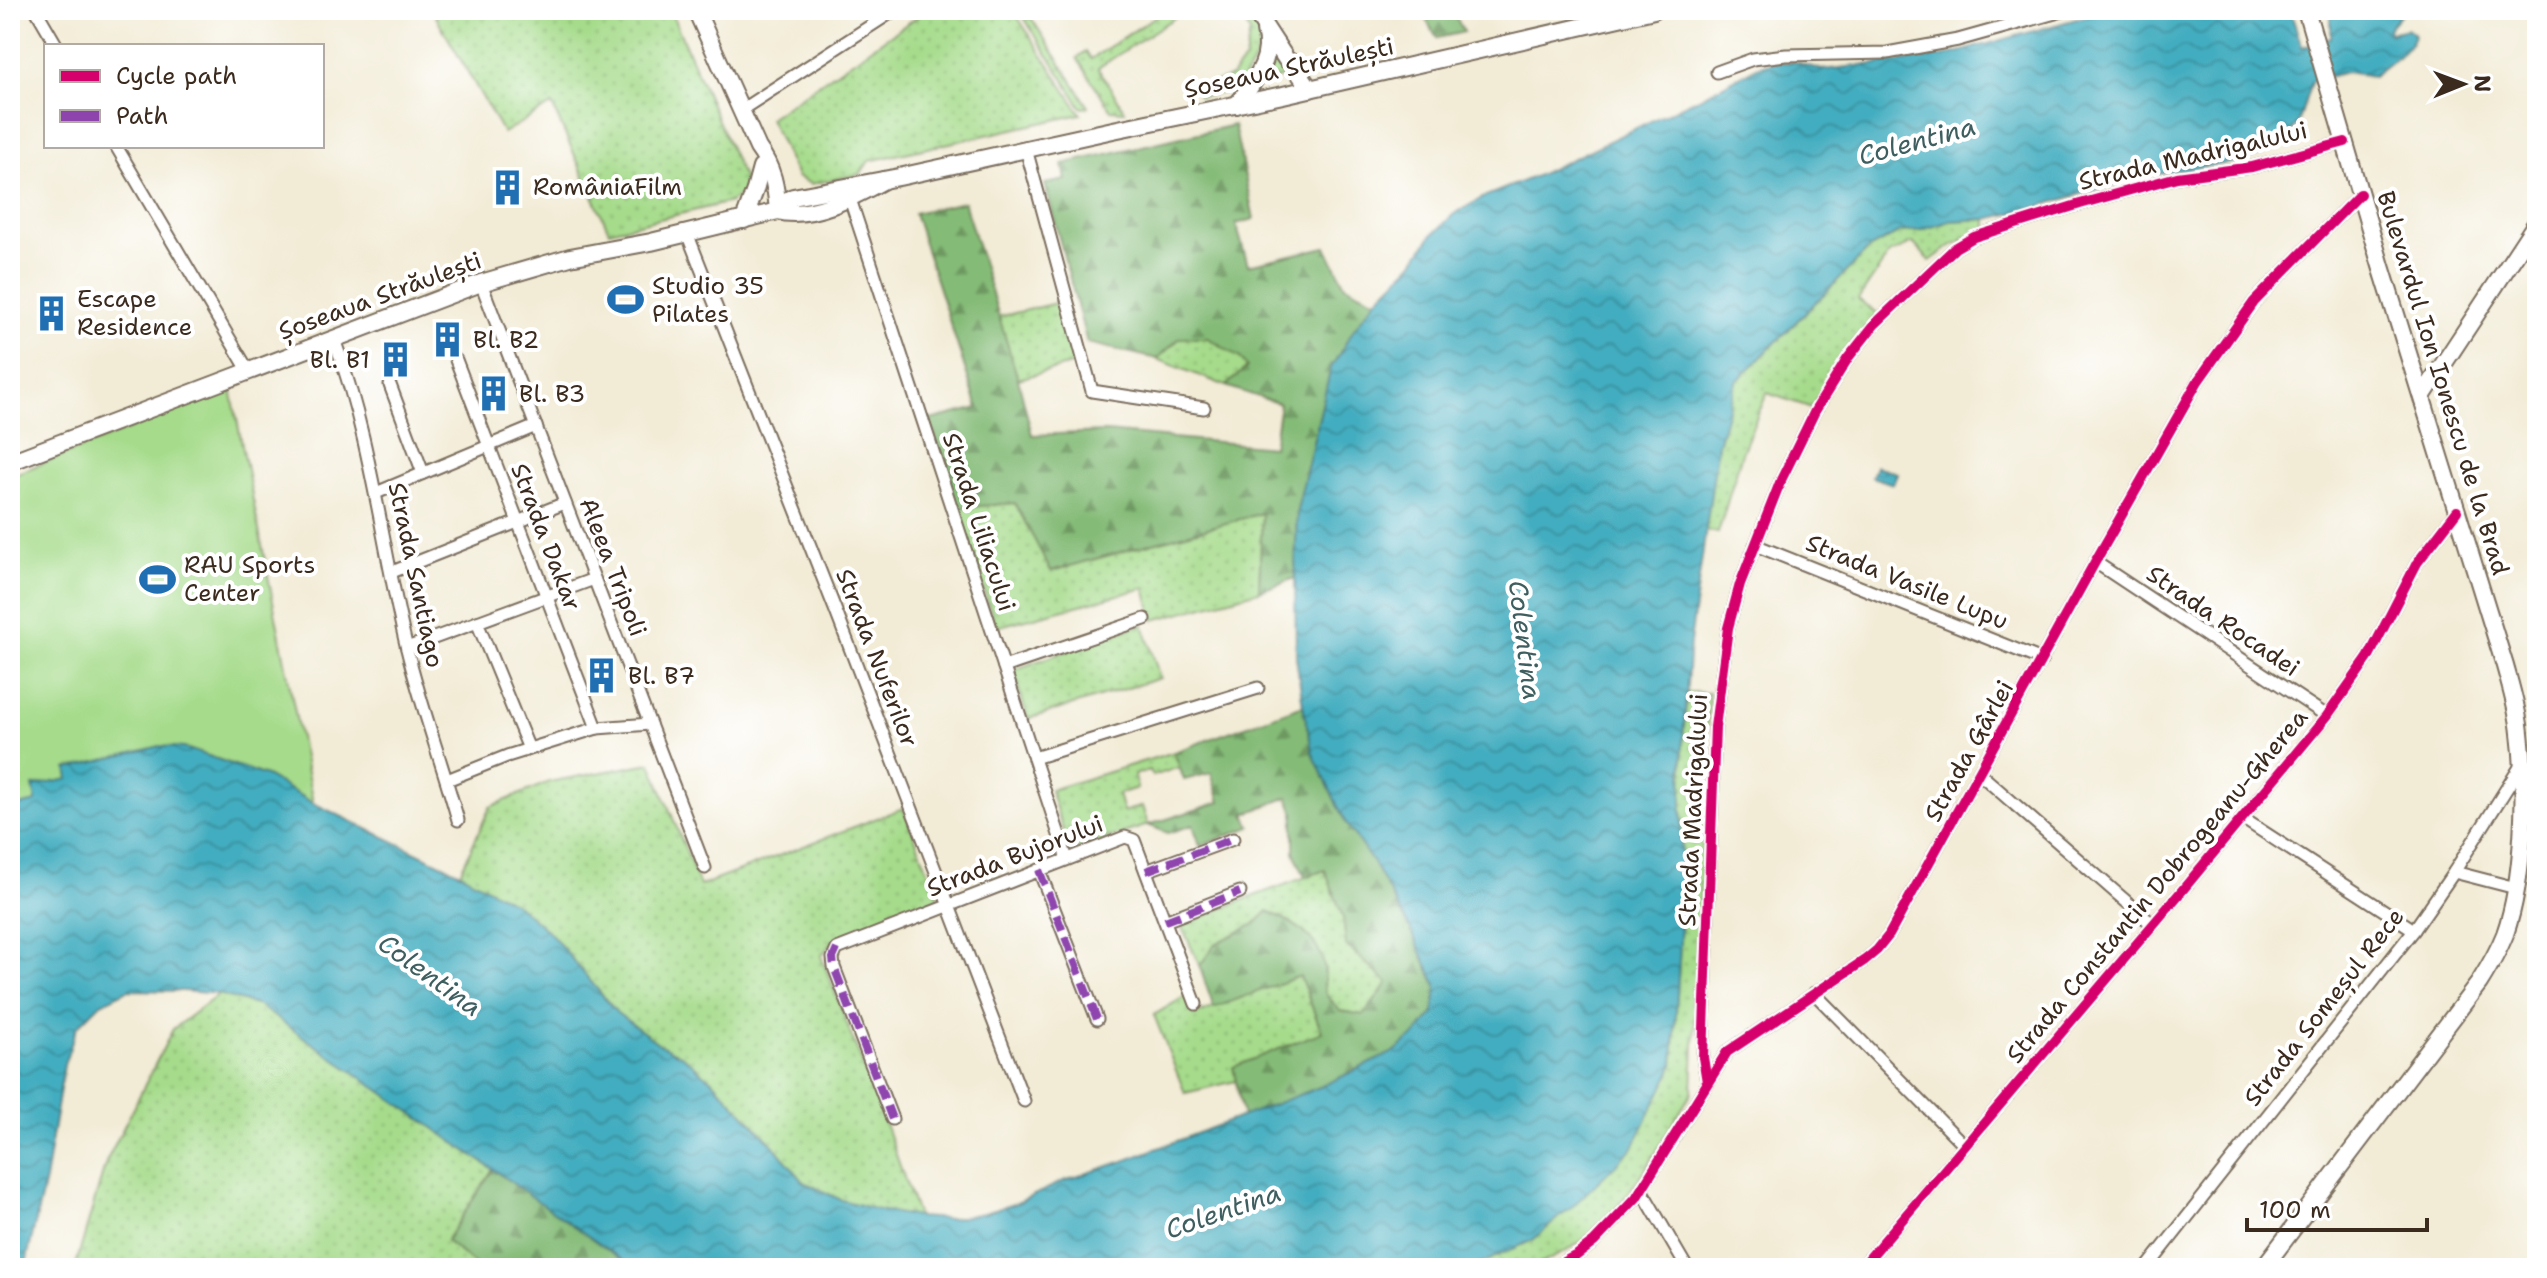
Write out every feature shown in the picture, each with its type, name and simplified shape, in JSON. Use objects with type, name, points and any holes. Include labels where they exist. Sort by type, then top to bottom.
[{"type":"street","points":[[36,10],[56,44]]},
{"type":"street","points":[[696,10],[762,159],[774,178],[778,211]]},
{"type":"street","points":[[741,110],[895,10]]},
{"type":"street","name":"Șoseaua Străulești","points":[[778,211],[784,202],[801,195],[1237,105],[1654,10]]},
{"type":"street","points":[[1717,72],[1753,59],[1786,55],[1887,53],[1958,40],[2066,10]]},
{"type":"street","points":[[1260,14],[1286,59],[1310,89]]},
{"type":"street","points":[[1237,105],[1260,72],[1268,53],[1260,14]]},
{"type":"street","name":"Bulevardul Ion Ionescu de la Brad","points":[[2263,1268],[2494,960],[2504,936],[2516,888],[2522,814],[2520,731],[2514,699],[2308,16]]},
{"type":"street","name":"Strada Madrigalului","points":[[1707,1082],[1703,1057],[1715,727],[1728,628],[1737,594],[1781,480],[1815,411],[1848,358],[1875,324],[1955,248],[1974,237],[2177,177],[2252,167],[2345,142]]},
{"type":"street","points":[[117,148],[248,370]]},
{"type":"street","points":[[1026,149],[1092,391],[1204,408]]},
{"type":"street","points":[[762,159],[801,195]]},
{"type":"street","points":[[744,220],[762,159]]},
{"type":"street","name":"Șoseaua Străulești","points":[[10,462],[481,283],[570,257],[778,211],[796,213],[850,199],[884,180]]},
{"type":"street","name":"Strada Gârlei","points":[[1552,1268],[1594,1242],[1642,1191],[1727,1052],[1865,960],[1889,935],[2198,381],[2254,302],[2360,194]]},
{"type":"street","name":"Strada Liliacului","points":[[850,199],[1067,859]]},
{"type":"street","points":[[2423,395],[2537,222]]},
{"type":"street","name":"Strada Nuferilor","points":[[687,233],[1024,1101]]},
{"type":"street","name":"Aleea Tripoli","points":[[481,283],[705,868]]},
{"type":"street","name":"Strada Santiago","points":[[334,339],[376,493],[407,648],[458,820]]},
{"type":"street","name":"Strada Dakar","points":[[456,360],[597,728]]},
{"type":"street","points":[[390,385],[423,473]]},
{"type":"street","points":[[376,493],[536,426]]},
{"type":"street","points":[[392,572],[565,503]]},
{"type":"street","name":"Strada Constantin Dobrogeanu-Gherea","points":[[1861,1268],[2327,716],[2368,658],[2417,563],[2457,511]]},
{"type":"street","name":"Strada Vasile Lupu","points":[[1755,545],[2042,660]]},
{"type":"street","name":"Strada Rocadei","points":[[2095,562],[2327,716]]},
{"type":"street","points":[[407,648],[594,579]]},
{"type":"street","points":[[1004,667],[1145,619]]},
{"type":"street","points":[[477,622],[529,749]]},
{"type":"street","points":[[1034,758],[1258,688]]},
{"type":"street","points":[[447,780],[529,749],[597,728],[650,724]]},
{"type":"street","name":"Strada Someșul Rece","points":[[2147,1268],[2414,930],[2522,764]]},
{"type":"street","points":[[1980,774],[2152,924]]},
{"type":"street","points":[[2242,818],[2414,930]]},
{"type":"street","name":"Strada Bujorului","points":[[892,1119],[834,967],[833,958],[837,949],[1067,859],[1129,837],[1134,840],[1196,1004]]},
{"type":"street","points":[[1146,871],[1233,839]]},
{"type":"street","points":[[1039,870],[1097,1019]]},
{"type":"street","points":[[2454,872],[2516,888]]},
{"type":"street","points":[[1165,921],[1240,892]]},
{"type":"street","points":[[1814,993],[1964,1145]]},
{"type":"street","points":[[1642,1191],[1687,1268]]},
{"type":"green space","points":[[432,10],[670,10],[744,180],[743,193],[730,202],[609,231],[552,105],[503,133]]},
{"type":"green space","points":[[927,10],[1013,10],[1081,114],[869,161],[860,174],[811,184],[797,177],[769,118]]},
{"type":"green space","points":[[1019,10],[1029,10],[1028,13],[1089,107],[1082,108]]},
{"type":"green space","points":[[1165,10],[1186,10],[1098,68],[1125,111],[1111,110],[1077,58],[1086,51],[1091,59]]},
{"type":"green space","points":[[1238,10],[1246,10],[1258,30],[1259,46],[1251,67],[1234,86],[1200,97],[1200,88],[1231,77],[1245,59],[1250,32]]},
{"type":"green space","points":[[1420,10],[1452,10],[1464,32],[1437,38]]},
{"type":"green space","points":[[1274,54],[1285,70],[1285,76],[1260,85]]},
{"type":"green space","points":[[1234,125],[1254,219],[1236,224],[1248,265],[1326,247],[1345,285],[1376,300],[1331,368],[1297,510],[1295,578],[1259,591],[1262,513],[1051,571],[1015,503],[957,508],[930,420],[978,408],[914,213],[964,202],[1032,435],[1106,432],[1273,447],[1280,404],[1226,386],[1247,367],[1240,358],[1208,338],[1180,338],[1157,359],[1087,343],[1045,184],[1066,180],[1063,164]]},
{"type":"green space","points":[[1987,219],[1987,229],[1952,245],[1930,261],[1913,243],[1889,254],[1858,300],[1878,314],[1843,353],[1812,408],[1767,393],[1743,450],[1718,533],[1705,530],[1718,444],[1736,382],[1870,248],[1900,232],[1922,230],[1950,221]]},
{"type":"green space","points":[[1060,302],[1075,364],[1018,379],[998,317]]},
{"type":"green space","points":[[1180,338],[1208,338],[1240,358],[1247,367],[1226,386],[1157,359]]},
{"type":"green space","name":"RAU Sports Center","points":[[231,389],[313,803],[266,776],[185,748],[68,768],[70,779],[37,802],[10,808],[10,476]]},
{"type":"green space","points":[[1015,503],[1052,571],[1262,513],[1259,591],[1154,620],[1145,588],[996,627],[957,508]]},
{"type":"green space","points":[[1143,624],[1160,678],[1028,719],[1013,670]]},
{"type":"green space","points":[[1687,692],[1709,693],[1692,1092],[1648,1166],[1612,1215],[1594,1233],[1532,1268],[1464,1268],[1533,1240],[1670,1075],[1680,944],[1683,739]]},
{"type":"green space","points":[[1303,705],[1313,754],[1345,821],[1411,930],[1437,987],[1434,1013],[1417,1034],[1394,1052],[1320,1087],[1243,1117],[1233,1067],[1322,1032],[1300,976],[1214,1008],[1199,965],[1215,944],[1255,924],[1268,911],[1296,926],[1316,946],[1324,966],[1325,991],[1340,1011],[1364,1015],[1388,983],[1346,945],[1343,917],[1325,870],[1305,877],[1294,852],[1294,813],[1288,797],[1245,814],[1251,827],[1200,846],[1193,825],[1168,833],[1148,825],[1220,802],[1211,773],[1184,780],[1174,752]]},
{"type":"green space","points":[[1174,752],[1180,767],[1153,776],[1150,770],[1134,775],[1137,788],[1118,794],[1123,812],[1142,806],[1148,825],[1070,851],[1050,790]]},
{"type":"green space","points":[[651,763],[700,886],[903,808],[939,898],[834,940],[821,956],[918,1217],[841,1200],[804,1182],[714,1082],[681,1055],[662,1046],[617,1013],[551,934],[516,904],[460,873],[490,807],[549,782]]},
{"type":"green space","points":[[1325,870],[1343,917],[1346,945],[1388,983],[1364,1015],[1340,1011],[1324,991],[1325,969],[1268,911],[1255,924],[1215,944],[1199,965],[1182,926]]},
{"type":"green space","points":[[1300,976],[1322,1033],[1234,1067],[1236,1081],[1185,1093],[1154,1015],[1186,996],[1194,1015]]},
{"type":"green space","points":[[219,994],[259,1006],[493,1169],[446,1241],[480,1268],[75,1268],[106,1162],[173,1029]]},
{"type":"green space","points":[[493,1169],[634,1268],[480,1268],[446,1241]]},
{"type":"water","name":"Colentina","points":[[2108,10],[2290,10],[2302,47],[2331,38],[2331,10],[2404,10],[2388,29],[2389,33],[2407,29],[2414,34],[2403,51],[2373,76],[2345,72],[2311,82],[2298,124],[2278,147],[2245,161],[2147,175],[2027,210],[1900,232],[1870,248],[1736,382],[1718,444],[1690,642],[1683,739],[1680,944],[1673,1065],[1632,1149],[1533,1240],[1464,1268],[634,1268],[259,1006],[219,994],[128,990],[101,1003],[77,1027],[64,1065],[45,1180],[25,1268],[10,1268],[10,808],[36,802],[33,786],[69,779],[67,769],[160,746],[185,748],[266,776],[313,803],[460,873],[516,904],[551,934],[617,1013],[662,1046],[681,1055],[714,1082],[804,1182],[841,1200],[878,1210],[950,1219],[1017,1203],[1064,1181],[1320,1087],[1394,1052],[1417,1034],[1434,1013],[1437,986],[1411,930],[1345,821],[1313,754],[1296,657],[1297,510],[1331,368],[1354,329],[1376,300],[1413,263],[1431,236],[1454,214],[1486,196],[1536,176],[1699,98],[1757,67],[1772,62],[1796,62],[1822,70],[1945,56]]},
{"type":"water","points":[[1876,466],[1897,473],[1893,484],[1872,477]]},
{"type":"marked path","points":[[1146,871],[1233,839]]},
{"type":"marked path","points":[[1039,870],[1097,1019]]},
{"type":"marked path","points":[[1165,921],[1240,892]]},
{"type":"marked path","points":[[837,949],[833,958],[834,967],[892,1119]]},
{"type":"cycle path","points":[[1707,1082],[1703,1057],[1715,727],[1728,628],[1740,584],[1781,480],[1815,411],[1848,358],[1875,324],[1955,248],[1974,237],[2177,177],[2252,167],[2345,142]]},
{"type":"cycle path","points":[[1552,1268],[1594,1242],[1636,1198],[1727,1052],[1865,960],[1889,935],[2198,381],[2254,302],[2360,194]]},
{"type":"cycle path","points":[[1861,1268],[2327,716],[2368,658],[2417,563],[2457,511]]},
{"type":"place","name":"RomâniaFilm","points":[[507,187]]},
{"type":"place","name":"Studio 35 Pilates","points":[[626,300]]},
{"type":"place","name":"Escape Residence","points":[[51,313]]},
{"type":"place","name":"Bl. B2","points":[[447,340]]},
{"type":"place","name":"Bl. B1","points":[[396,360]]},
{"type":"place","name":"Bl. B3","points":[[493,394]]},
{"type":"place","name":"RAU Sports Center","points":[[158,579]]},
{"type":"place","name":"Bl. B7","points":[[602,676]]}]
